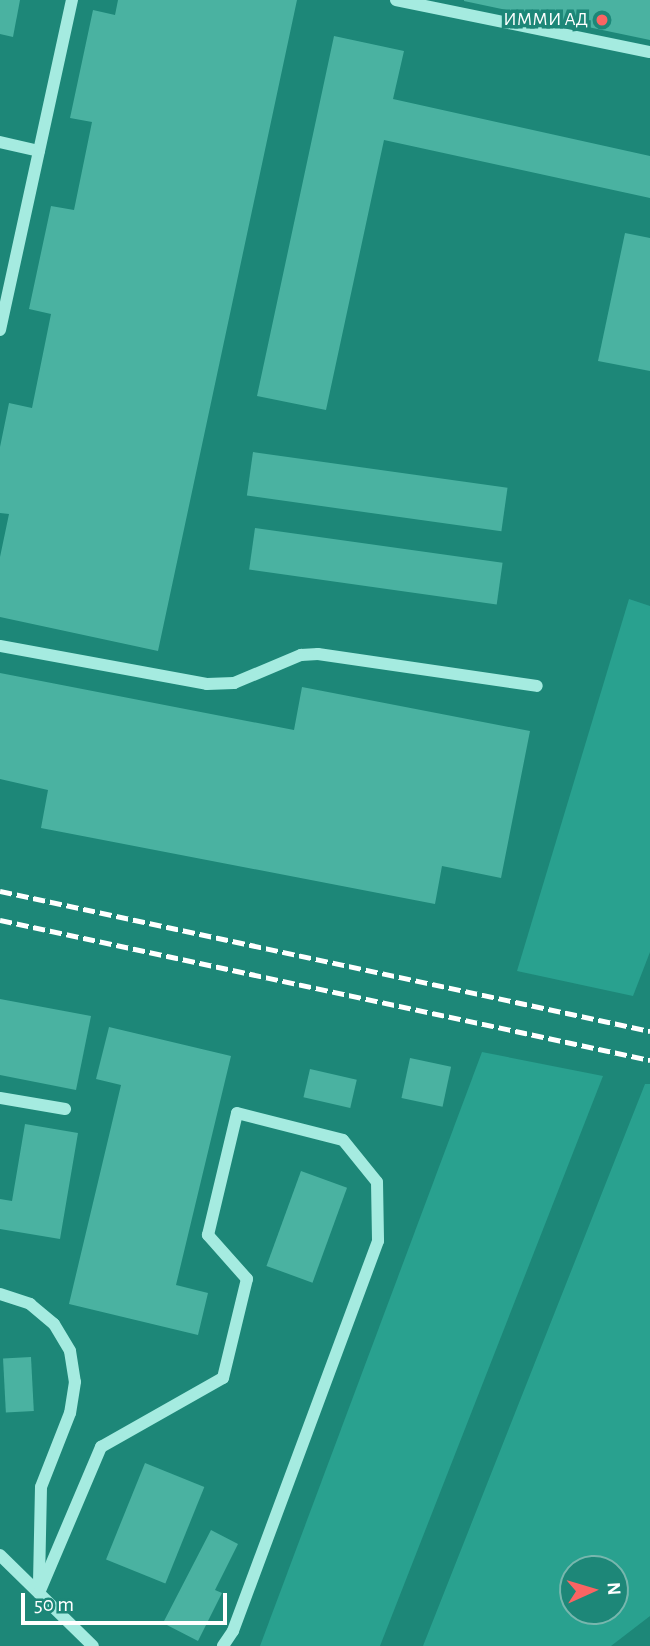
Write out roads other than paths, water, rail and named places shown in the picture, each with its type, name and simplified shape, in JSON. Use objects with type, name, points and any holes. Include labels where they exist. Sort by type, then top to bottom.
[{"type":"lane","points":[[0,330],[72,0]]},
{"type":"lane","points":[[396,0],[650,52]]},
{"type":"lane","points":[[0,142],[39,151]]},
{"type":"lane","points":[[0,646],[207,684],[233,683],[301,656],[318,654],[537,686]]},
{"type":"lane","points":[[0,1098],[65,1110]]},
{"type":"lane","points":[[39,1593],[101,1447],[223,1378],[247,1279],[208,1235],[237,1113],[343,1140],[377,1182],[378,1241],[233,1631],[223,1646]]},
{"type":"lane","points":[[0,1294],[30,1304],[54,1324],[69,1351],[75,1382],[70,1413],[41,1487],[39,1593]]},
{"type":"lane","points":[[0,1555],[93,1646]]},
{"type":"railway","points":[[0,891],[650,1031]]},
{"type":"railway","points":[[0,920],[650,1060]]},
{"type":"place","name":"ИММИ АД","points":[[602,20]]}]
